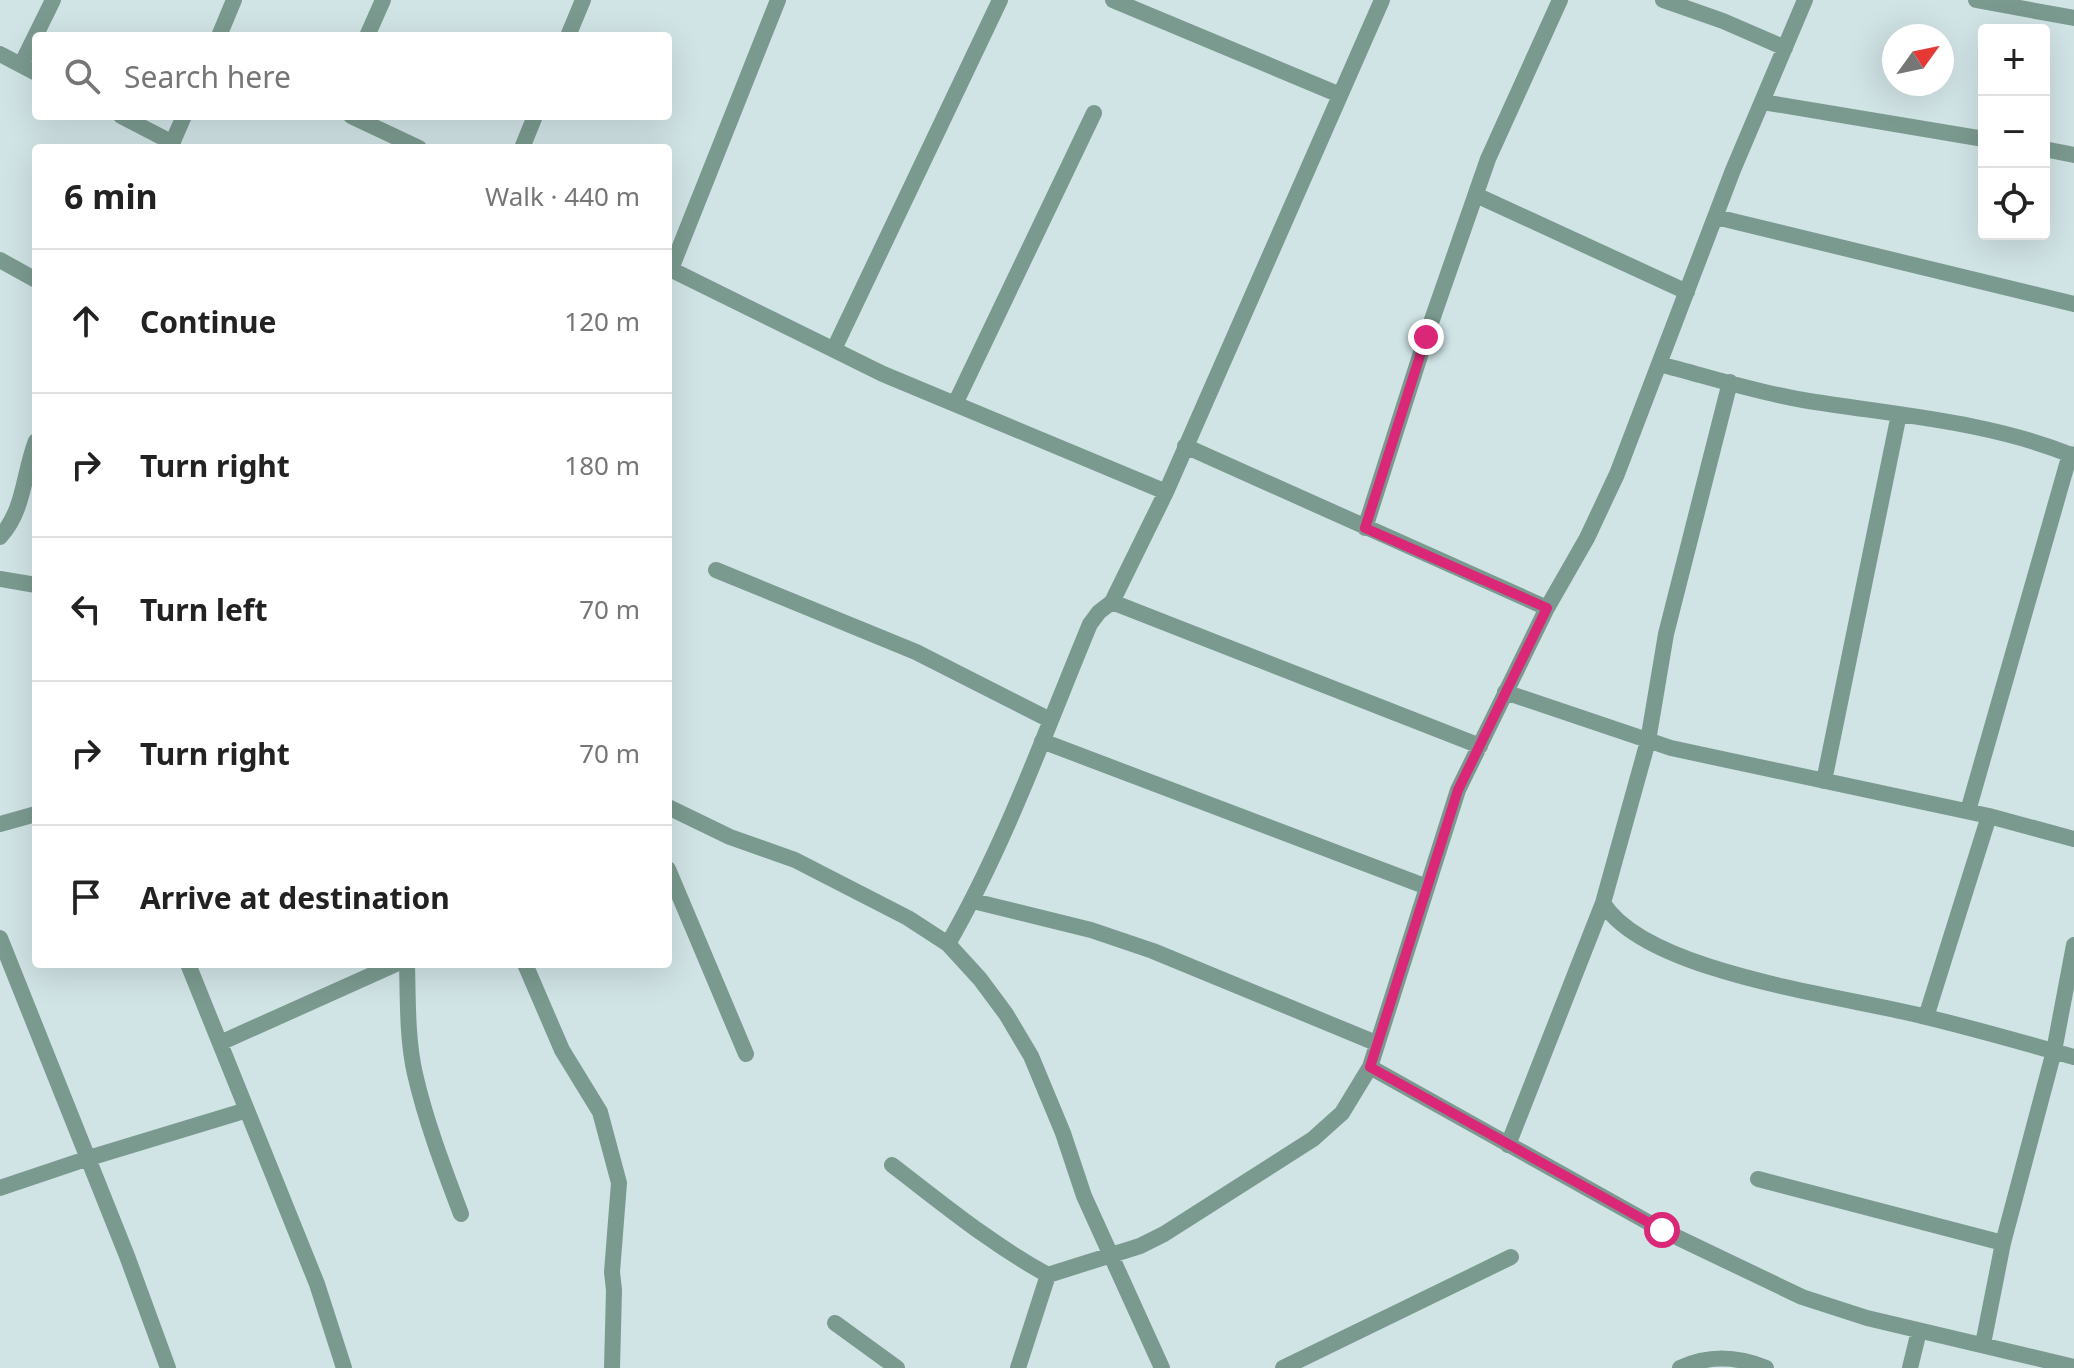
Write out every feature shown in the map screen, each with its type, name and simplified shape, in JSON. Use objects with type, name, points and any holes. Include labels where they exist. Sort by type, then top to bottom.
[{"type":"street","points":[[42,32],[53,0]]},
{"type":"street","points":[[221,32],[234,0]]},
{"type":"street","points":[[369,32],[383,0]]},
{"type":"street","points":[[570,32],[583,0]]},
{"type":"street","points":[[672,263],[778,0]]},
{"type":"street","points":[[834,349],[1000,0]]},
{"type":"street","points":[[1113,0],[1340,95]]},
{"type":"street","points":[[948,944],[973,901],[1090,624],[1112,602],[1166,492],[1382,0]]},
{"type":"street","points":[[1365,528],[1426,337],[1488,159],[1560,0]]},
{"type":"street","points":[[1663,0],[1723,21],[1785,48]]},
{"type":"street","points":[[892,1165],[977,1231],[1048,1275],[1164,1234],[1313,1139],[1342,1113],[1370,1067],[1458,790],[1547,608],[1599,512],[1733,170],[1805,0]]},
{"type":"street","points":[[1976,0],[2074,18]]},
{"type":"street","points":[[0,54],[29,69]]},
{"type":"street","points":[[1763,102],[1978,138]]},
{"type":"street","points":[[955,404],[1094,113]]},
{"type":"street","points":[[128,120],[170,144]]},
{"type":"street","points":[[172,144],[182,120]]},
{"type":"street","points":[[360,120],[410,144]]},
{"type":"street","points":[[524,144],[533,120]]},
{"type":"street","points":[[2050,150],[2074,155]]},
{"type":"street","points":[[1476,195],[1687,292]]},
{"type":"street","points":[[1716,217],[2074,304]]},
{"type":"street","points":[[0,260],[32,278]]},
{"type":"street","points":[[672,269],[883,374],[1166,492]]},
{"type":"street","points":[[1659,364],[1799,400],[1899,414],[2032,439],[2072,455],[1968,811]]},
{"type":"street","points":[[1508,1145],[1603,903],[1648,741],[1666,634],[1730,382]]},
{"type":"street","points":[[1824,781],[1899,414]]},
{"type":"street","points":[[1185,446],[1547,608]]},
{"type":"street","points":[[0,537],[21,504],[32,458]]},
{"type":"street","points":[[716,570],[916,652],[1050,720]]},
{"type":"street","points":[[0,579],[32,584]]},
{"type":"street","points":[[1112,602],[1480,746]]},
{"type":"street","points":[[1505,692],[1671,748],[1968,811],[2074,839]]},
{"type":"street","points":[[1042,741],[1427,887]]},
{"type":"street","points":[[672,812],[795,860],[908,918],[948,944],[980,979],[1031,1056],[1063,1133],[1084,1196],[1162,1368]]},
{"type":"street","points":[[0,824],[32,815]]},
{"type":"street","points":[[1926,1017],[1989,816]]},
{"type":"street","points":[[672,878],[746,1054]]},
{"type":"street","points":[[973,901],[1091,930],[1153,951],[1376,1043]]},
{"type":"street","points":[[1603,903],[1622,925],[1657,947],[1722,969],[1926,1017],[2074,1057]]},
{"type":"street","points":[[0,938],[89,1158],[168,1368]]},
{"type":"street","points":[[1983,1344],[2003,1243],[2054,1051],[2074,945]]},
{"type":"street","points":[[190,968],[317,1284],[344,1368]]},
{"type":"street","points":[[220,1043],[387,968]]},
{"type":"street","points":[[407,968],[408,1016],[415,1073],[439,1158],[461,1214]]},
{"type":"street","points":[[527,968],[562,1050],[600,1112],[619,1183],[612,1272],[612,1368]]},
{"type":"street","points":[[1370,1067],[1662,1230],[1802,1297],[1867,1318],[2074,1367]]},
{"type":"street","points":[[0,1188],[247,1110]]},
{"type":"street","points":[[1758,1179],[2003,1243]]},
{"type":"street","points":[[1283,1368],[1511,1257]]},
{"type":"street","points":[[1018,1368],[1048,1275]]},
{"type":"street","points":[[835,1323],[897,1368]]},
{"type":"street","points":[[1910,1368],[1919,1331]]},
{"type":"street","points":[[1680,1368],[1699,1359],[1723,1358],[1766,1368]]},
{"type":"route","points":[[1426,337],[1365,528],[1547,608],[1458,790],[1370,1067],[1662,1230]]}]
